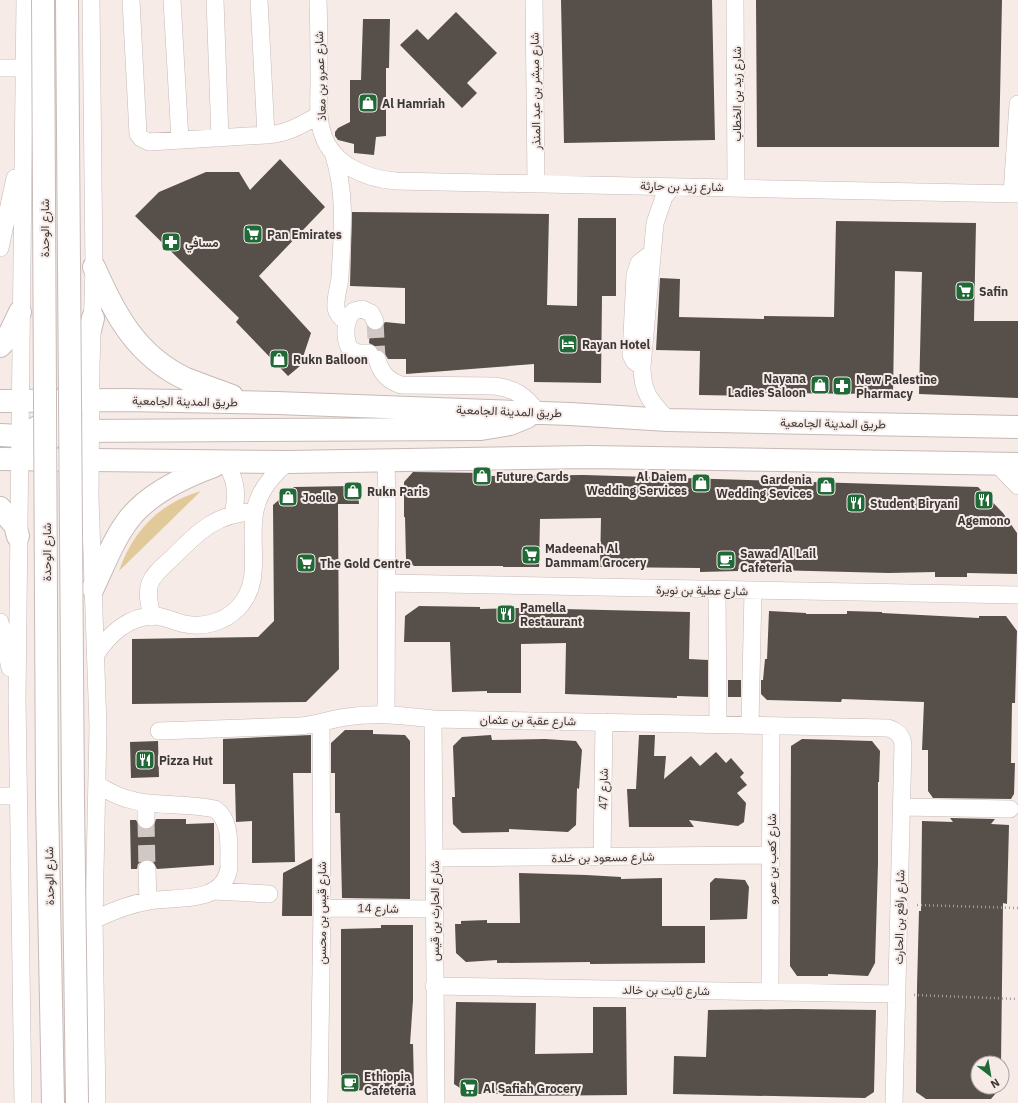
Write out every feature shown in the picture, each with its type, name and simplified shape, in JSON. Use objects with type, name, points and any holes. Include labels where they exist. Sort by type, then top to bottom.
[{"type":"main road","name":"شارع الوحدة","points":[[43,0],[47,799],[52,1103]]},
{"type":"main road","name":"شارع الوحدة","points":[[67,0],[73,799],[77,1103]]},
{"type":"main road","points":[[94,268],[115,313],[126,329],[152,357],[187,379],[249,402]]},
{"type":"main road","points":[[0,346],[7,339],[20,312]]},
{"type":"main road","points":[[9,435],[34,430],[47,421],[66,400],[81,366],[93,318]]},
{"type":"main road","name":"طريق المدينة الجامعية","points":[[10,401],[91,400],[249,402],[537,412],[668,420],[1018,427]]},
{"type":"main road","points":[[9,460],[28,451],[51,437],[77,431],[481,429],[510,424],[537,412]]},
{"type":"main road","points":[[9,460],[288,462],[589,457],[1018,464]]},
{"type":"main road","points":[[93,588],[119,533],[130,518],[151,500],[174,484],[190,475],[225,462]]},
{"type":"main road","points":[[0,508],[15,525],[18,536]]},
{"type":"street","points":[[23,1103],[17,699],[18,536],[9,460],[9,435],[10,401],[20,312],[24,139],[25,0]]},
{"type":"street","points":[[91,0],[94,268],[90,460],[98,785],[94,920],[97,1103]]},
{"type":"street","points":[[131,0],[138,134],[141,138],[149,142],[266,135],[289,131],[319,115]]},
{"type":"street","points":[[172,0],[180,140]]},
{"type":"street","points":[[215,0],[220,138]]},
{"type":"street","points":[[259,0],[266,135]]},
{"type":"street","name":"شارع عمرو بن معاذ","points":[[318,0],[319,115],[323,135],[333,153],[349,166]]},
{"type":"street","name":"شارع مبشر بن عبد المنذر","points":[[534,0],[536,182]]},
{"type":"street","name":"شارع زيد بن الخطاب","points":[[735,0],[736,188]]},
{"type":"street","points":[[0,68],[25,68]]},
{"type":"street","points":[[1015,194],[1018,104]]},
{"type":"street","points":[[0,248],[24,139]]},
{"type":"street","points":[[333,153],[340,177],[344,202],[339,286],[336,300],[337,311],[350,316]]},
{"type":"street","name":"شارع زيد بن حارثة","points":[[349,166],[368,176],[382,180],[396,181],[536,182],[672,187],[1015,194]]},
{"type":"street","points":[[344,202],[354,187],[368,176]]},
{"type":"street","points":[[668,420],[650,401],[645,391],[642,379],[642,367],[655,222],[659,210],[672,187]]},
{"type":"street","points":[[375,321],[371,313],[367,310],[358,310],[350,316],[346,340],[350,349],[358,353],[373,356],[385,376],[392,382],[401,385],[494,386],[507,388],[519,393],[529,401],[537,412]]},
{"type":"street","points":[[386,460],[386,715]]},
{"type":"street","points":[[225,462],[236,487],[233,514]]},
{"type":"street","points":[[95,656],[109,637],[118,629],[136,619],[152,616],[186,624],[209,624],[230,615],[239,607],[248,593],[254,576],[254,512],[259,497],[266,484],[276,472],[288,462]]},
{"type":"street","points":[[997,464],[1018,486]]},
{"type":"street","points":[[152,616],[148,596],[150,583],[153,578],[203,528],[212,522],[233,514],[254,512]]},
{"type":"street","name":"شارع عطية بن نويرة","points":[[387,583],[1018,595]]},
{"type":"street","points":[[717,590],[718,725]]},
{"type":"street","points":[[750,725],[753,590]]},
{"type":"street","points":[[0,622],[17,699]]},
{"type":"street","name":"شارع عقبة بن عثمان","points":[[159,731],[299,726],[346,717],[386,715],[433,719],[888,728],[898,732]]},
{"type":"street","name":"شارع الحارث بن قيس","points":[[433,719],[436,1103]]},
{"type":"street","name":"شارع 47","points":[[602,857],[604,722]]},
{"type":"street","name":"شارع قيس بن محسن","points":[[319,1103],[322,908],[321,723]]},
{"type":"street","name":"شارع كعب بن عمرو","points":[[770,991],[771,726]]},
{"type":"street","name":"شارع رافع بن الحارث","points":[[894,1103],[903,745],[901,736],[898,732]]},
{"type":"street","points":[[98,785],[146,812],[207,807],[216,809],[222,813],[228,828],[229,868],[225,880],[215,891]]},
{"type":"street","points":[[0,796],[18,796]]},
{"type":"street","points":[[902,807],[1010,809]]},
{"type":"street","name":"شارع مسعود بن خلدة","points":[[435,858],[771,855]]},
{"type":"street","points":[[147,869],[148,901]]},
{"type":"street","points":[[94,920],[120,908],[148,901],[201,896],[215,891],[269,894]]},
{"type":"street","name":"شارع 14","points":[[322,908],[434,909]]},
{"type":"street","name":"شارع ثابت بن خالد","points":[[434,986],[897,994]]},
{"type":"street","points":[[96,1085],[109,1103]]},
{"type":"path","points":[[900,904],[1018,908]]},
{"type":"path","points":[[897,994],[1018,999]]},
{"type":"shaded area","points":[[201,491],[119,571],[132,543],[150,520],[173,503],[186,496]]},
{"type":"building","points":[[561,0],[712,0],[715,140],[564,143]]},
{"type":"building","points":[[756,0],[1002,0],[999,147],[757,147]]},
{"type":"building","points":[[456,12],[497,53],[467,83],[477,93],[462,108],[400,45],[417,29],[428,40]]},
{"type":"building","points":[[363,19],[390,19],[389,68],[386,68],[386,136],[376,137],[374,155],[354,153],[354,144],[338,140],[335,136],[335,132],[338,128],[350,122],[350,80],[361,80]]},
{"type":"building","points":[[280,159],[325,207],[259,276],[311,333],[300,366],[288,376],[236,322],[239,318],[135,216],[159,192],[206,172],[239,172],[250,190]]},
{"type":"building","points":[[352,212],[549,214],[547,305],[577,306],[578,218],[616,218],[616,296],[602,296],[601,383],[534,382],[534,364],[406,374],[406,359],[388,359],[383,351],[369,343],[370,330],[380,330],[385,322],[405,324],[405,288],[350,286]]},
{"type":"building","points":[[836,221],[976,223],[974,321],[1018,321],[1018,398],[919,394],[922,272],[895,271],[893,394],[755,393],[755,396],[699,395],[700,351],[656,350],[660,278],[680,279],[679,317],[764,319],[764,316],[834,317]]},
{"type":"building","points":[[413,472],[486,473],[486,476],[584,475],[978,487],[1003,513],[1017,533],[1017,574],[967,573],[967,577],[935,577],[935,572],[889,573],[738,569],[738,571],[700,572],[700,568],[600,567],[601,518],[540,519],[539,567],[414,566],[406,559],[404,517],[404,482]]},
{"type":"building","name":"The Gold Centre","points":[[351,486],[358,493],[359,504],[338,504],[339,669],[306,702],[132,704],[132,639],[258,637],[274,621],[273,505],[294,487]]},
{"type":"building","points":[[419,606],[480,607],[480,609],[562,607],[562,609],[690,612],[689,659],[708,660],[708,697],[677,696],[677,698],[565,694],[566,643],[521,644],[521,693],[487,693],[487,691],[452,692],[450,642],[404,642],[405,616]]},
{"type":"building","points":[[769,611],[806,614],[847,614],[847,611],[882,612],[979,618],[979,616],[1006,616],[1017,631],[1015,703],[1012,703],[1011,763],[1015,763],[1014,794],[1011,799],[933,798],[928,791],[928,750],[922,750],[924,702],[842,699],[841,702],[767,700],[761,694],[761,680],[763,680],[765,659],[767,659]]},
{"type":"building","points":[[728,680],[741,680],[741,697],[728,697]]},
{"type":"building","points":[[345,730],[373,730],[373,734],[405,735],[410,741],[410,899],[342,898],[340,813],[335,813],[335,773],[331,773],[331,743]]},
{"type":"building","points":[[311,735],[311,773],[293,773],[295,862],[252,863],[252,821],[236,822],[235,784],[223,784],[223,739]]},
{"type":"building","points":[[491,735],[492,740],[545,739],[576,741],[582,750],[579,789],[577,788],[576,825],[568,832],[509,829],[509,832],[462,833],[453,824],[452,797],[455,797],[453,746],[462,737]]},
{"type":"building","points":[[639,735],[655,735],[654,756],[666,756],[664,779],[691,756],[700,766],[716,752],[726,763],[731,758],[744,773],[740,777],[747,785],[737,793],[746,803],[744,822],[738,826],[689,820],[694,827],[629,827],[627,789],[636,789]]},
{"type":"building","points":[[802,739],[872,741],[880,751],[878,782],[878,864],[875,963],[868,976],[828,974],[828,976],[797,976],[790,966],[791,746]]},
{"type":"building","name":"Pizza Hut","points":[[158,741],[159,777],[131,778],[130,742]]},
{"type":"building","points":[[950,818],[995,819],[991,824],[1009,825],[1007,904],[1003,903],[1001,1055],[970,1055],[970,1095],[994,1095],[991,1099],[926,1099],[916,1092],[917,987],[919,911],[921,911],[922,821],[953,822]]},
{"type":"building","points":[[156,819],[186,819],[186,824],[214,823],[214,865],[157,869],[152,860],[146,859],[138,864],[137,869],[131,869],[130,820],[136,820],[141,828],[146,830],[154,825]]},
{"type":"building","points":[[312,858],[312,916],[282,916],[283,873]]},
{"type":"building","points":[[519,873],[621,877],[621,879],[662,878],[662,926],[705,926],[705,963],[497,963],[497,960],[466,962],[456,953],[455,924],[461,924],[461,921],[487,920],[487,923],[520,923]]},
{"type":"building","points":[[715,878],[745,880],[749,887],[747,919],[710,920],[710,883]]},
{"type":"building","points":[[381,925],[413,925],[413,1000],[410,1044],[413,1044],[414,1085],[406,1092],[351,1090],[341,1079],[341,929],[381,928]]},
{"type":"building","points":[[456,1002],[536,1003],[535,1054],[593,1053],[593,1007],[626,1007],[627,1095],[503,1096],[503,1094],[469,1094],[454,1084]]},
{"type":"building","points":[[708,1010],[876,1010],[874,1092],[865,1098],[673,1094],[674,1056],[706,1057]]},
{"type":"tunnel","points":[[375,321],[377,359]]},
{"type":"tunnel","points":[[146,820],[147,869]]},
{"type":"place","name":"Al Hamriah","points":[[368,103]]},
{"type":"place","name":"Pan Emirates","points":[[253,234]]},
{"type":"place","name":"مسافي","points":[[171,242]]},
{"type":"place","name":"Safin","points":[[965,291]]},
{"type":"place","name":"Rayan Hotel","points":[[568,344]]},
{"type":"place","name":"Rukn Balloon","points":[[279,359]]},
{"type":"place","name":"Nayana Ladies Saloon","points":[[820,385]]},
{"type":"place","name":"New Palestine Pharmacy","points":[[842,386]]},
{"type":"place","name":"Future Cards","points":[[482,476]]},
{"type":"place","name":"Al Daiem Wedding Services","points":[[701,483]]},
{"type":"place","name":"Gardenia Wedding Sevices","points":[[826,486]]},
{"type":"place","name":"Rukn Paris","points":[[353,491]]},
{"type":"place","name":"Joelle","points":[[288,497]]},
{"type":"place","name":"Agemono","points":[[984,500]]},
{"type":"place","name":"Student Biryani","points":[[856,503]]},
{"type":"place","name":"Madeenah Al Dammam Grocery","points":[[531,555]]},
{"type":"place","name":"Sawad Al Lail Cafeteria","points":[[726,560]]},
{"type":"place","name":"The Gold Centre","points":[[306,563]]},
{"type":"place","name":"Pamella Restaurant","points":[[506,614]]},
{"type":"place","name":"Pizza Hut","points":[[145,760]]},
{"type":"place","name":"Ethiopia Cafeteria","points":[[350,1083]]},
{"type":"place","name":"Al Safiah Grocery","points":[[469,1088]]}]
